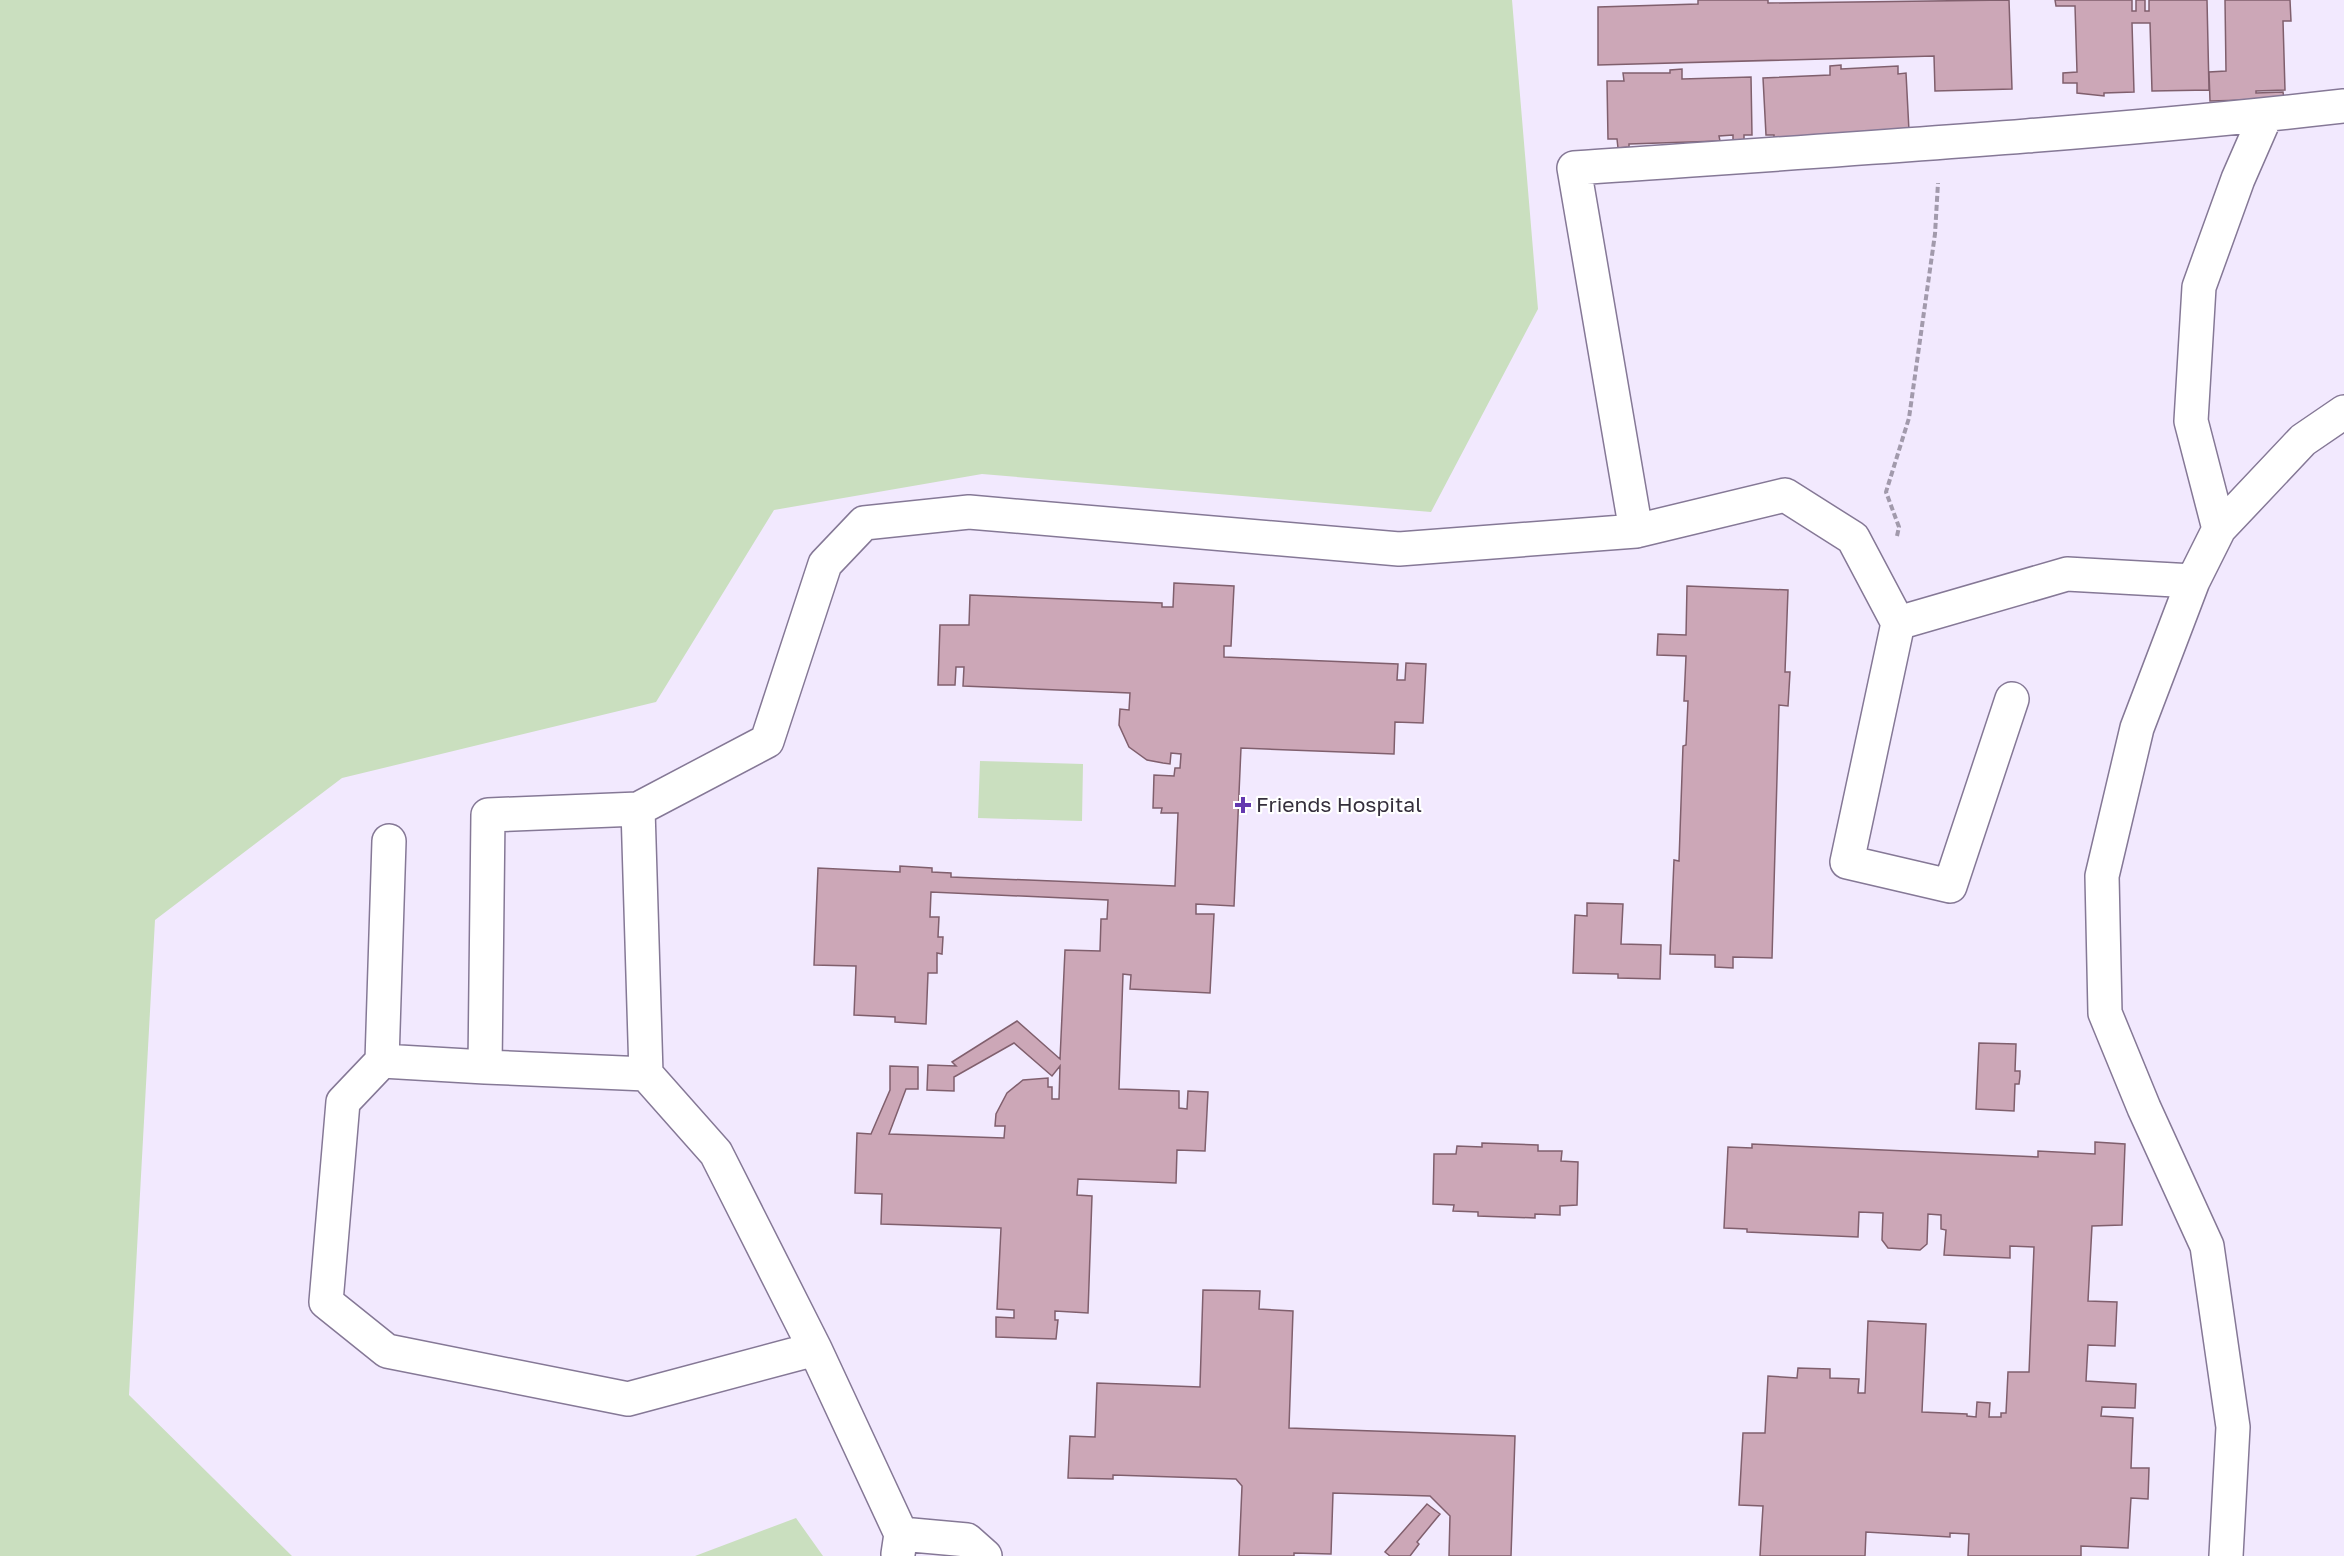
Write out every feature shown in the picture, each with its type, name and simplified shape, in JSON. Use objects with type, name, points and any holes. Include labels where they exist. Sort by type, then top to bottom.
[{"type":"lane","points":[[1636,531],[1574,168],[1941,143],[2266,115],[2344,106]]},
{"type":"lane","points":[[2219,529],[2191,420],[2199,287],[2238,179],[2266,115]]},
{"type":"lane","points":[[2226,1556],[2233,1427],[2207,1246],[2144,1107],[2105,1013],[2102,876],[2137,728],[2193,581],[2219,529],[2303,440],[2344,412]]},
{"type":"lane","points":[[486,1067],[488,815],[638,809],[766,741],[825,564],[864,523],[969,512],[1399,549],[1636,531],[1785,495],[1853,538],[1898,623],[1847,862],[1950,886],[2012,699]]},
{"type":"lane","points":[[1898,623],[2067,574],[2193,581]]},
{"type":"lane","points":[[638,809],[646,1074],[716,1153],[815,1349],[899,1545],[967,1540],[984,1556]]},
{"type":"lane","points":[[389,841],[382,1061],[343,1102],[326,1302],[387,1351],[628,1399],[815,1349]]},
{"type":"lane","points":[[382,1061],[646,1074]]},
{"type":"path","points":[[1883,594],[1899,527],[1886,492],[1909,418],[1935,234],[1941,143]]},
{"type":"green space","points":[[0,0],[1512,0],[1538,309],[1431,512],[982,474],[774,510],[656,702],[342,778],[155,920],[129,1395],[292,1556],[0,1556]]},
{"type":"green space","points":[[980,761],[1083,764],[1082,821],[978,818]]},
{"type":"green space","points":[[796,1518],[823,1556],[695,1556]]},
{"type":"building","points":[[1698,0],[1768,0],[1768,3],[2009,0],[2012,89],[1935,91],[1934,56],[1598,65],[1598,7],[1698,4]]},
{"type":"building","points":[[2055,0],[2132,0],[2132,11],[2136,11],[2136,0],[2145,0],[2145,11],[2149,11],[2149,0],[2207,0],[2209,90],[2152,91],[2150,23],[2132,23],[2134,92],[2104,93],[2104,96],[2077,93],[2077,83],[2063,83],[2063,73],[2077,72],[2075,6],[2056,6]]},
{"type":"building","points":[[2225,0],[2290,0],[2291,21],[2283,21],[2285,90],[2256,91],[2256,93],[2283,92],[2284,99],[2210,101],[2209,72],[2226,71]]},
{"type":"building","points":[[1841,65],[1841,69],[1898,66],[1898,74],[1906,73],[1909,131],[1774,143],[1774,135],[1766,135],[1763,78],[1830,75],[1830,66]]},
{"type":"building","points":[[1682,69],[1682,79],[1751,77],[1752,135],[1744,135],[1744,148],[1733,148],[1733,135],[1719,136],[1720,141],[1629,144],[1629,147],[1618,148],[1617,139],[1608,139],[1607,81],[1624,81],[1623,73],[1670,73],[1670,70]]},
{"type":"building","points":[[1174,583],[1234,586],[1231,646],[1224,646],[1224,657],[1398,664],[1397,680],[1405,680],[1406,663],[1426,664],[1423,723],[1395,722],[1394,754],[1241,748],[1234,906],[1196,904],[1196,914],[1214,914],[1210,993],[1130,989],[1131,975],[1123,974],[1119,1089],[1179,1091],[1179,1108],[1187,1109],[1188,1091],[1208,1092],[1205,1151],[1177,1150],[1176,1183],[1078,1179],[1077,1195],[1092,1196],[1088,1313],[1055,1311],[1055,1320],[1058,1320],[1056,1339],[996,1337],[996,1317],[1014,1318],[1014,1310],[997,1309],[1001,1228],[881,1224],[882,1194],[855,1193],[857,1133],[871,1134],[890,1090],[890,1066],[918,1067],[918,1089],[906,1089],[889,1134],[1004,1138],[1005,1126],[995,1126],[996,1114],[1007,1093],[1023,1080],[1048,1078],[1048,1087],[1052,1087],[1052,1099],[1059,1099],[1060,1066],[1052,1076],[1014,1043],[954,1077],[954,1091],[927,1090],[928,1065],[956,1066],[952,1062],[1017,1021],[1060,1059],[1065,950],[1100,951],[1101,919],[1107,919],[1108,900],[931,892],[930,917],[939,917],[938,937],[943,937],[942,954],[937,953],[937,973],[928,973],[926,1024],[895,1022],[895,1017],[854,1015],[856,966],[814,965],[818,868],[900,872],[900,866],[932,868],[932,872],[951,873],[951,877],[1175,886],[1178,813],[1161,813],[1162,808],[1153,808],[1154,775],[1174,776],[1175,768],[1180,768],[1181,754],[1171,753],[1170,764],[1147,760],[1129,747],[1119,725],[1120,709],[1129,710],[1130,693],[963,686],[964,667],[956,667],[955,685],[938,685],[940,625],[969,625],[970,595],[1162,603],[1162,607],[1173,607]]},
{"type":"building","points":[[1687,586],[1788,590],[1785,672],[1790,672],[1788,706],[1779,705],[1772,958],[1733,957],[1733,968],[1715,967],[1715,955],[1670,954],[1674,860],[1679,861],[1683,746],[1686,745],[1688,701],[1684,701],[1686,656],[1657,655],[1658,634],[1686,635]]},
{"type":"building","points":[[1587,903],[1623,904],[1621,944],[1661,945],[1660,979],[1618,978],[1618,974],[1573,973],[1575,915],[1587,916]]},
{"type":"building","points":[[1979,1043],[2016,1044],[2015,1071],[2020,1071],[2020,1076],[2019,1084],[2015,1084],[2014,1111],[1976,1109]]},
{"type":"building","points":[[2095,1142],[2125,1144],[2122,1225],[2092,1226],[2088,1301],[2117,1302],[2115,1346],[2088,1345],[2086,1381],[2136,1384],[2135,1408],[2102,1407],[2101,1416],[2133,1418],[2131,1468],[2149,1468],[2148,1499],[2131,1498],[2128,1548],[2081,1546],[2081,1556],[1968,1556],[1969,1534],[1950,1533],[1950,1537],[1866,1532],[1865,1556],[1760,1556],[1763,1506],[1739,1505],[1743,1433],[1765,1433],[1768,1376],[1797,1378],[1798,1368],[1830,1369],[1830,1378],[1859,1379],[1858,1393],[1865,1393],[1868,1321],[1926,1324],[1922,1412],[1967,1414],[1967,1416],[1976,1417],[1977,1402],[1990,1403],[1989,1417],[2001,1417],[2001,1413],[2006,1413],[2008,1372],[2029,1372],[2034,1247],[2010,1246],[2010,1258],[1944,1255],[1946,1230],[1941,1229],[1941,1215],[1928,1214],[1927,1244],[1920,1250],[1888,1248],[1882,1240],[1883,1213],[1859,1212],[1858,1237],[1747,1232],[1747,1229],[1724,1228],[1728,1147],[1752,1148],[1752,1144],[2038,1157],[2038,1151],[2095,1154]]},
{"type":"building","points":[[1482,1143],[1538,1145],[1538,1151],[1562,1151],[1561,1161],[1578,1162],[1577,1205],[1560,1206],[1560,1215],[1535,1214],[1535,1218],[1478,1216],[1478,1212],[1453,1211],[1454,1205],[1433,1204],[1434,1154],[1456,1154],[1457,1146],[1482,1147]]},
{"type":"building","points":[[1203,1290],[1260,1291],[1259,1309],[1293,1311],[1289,1428],[1515,1436],[1511,1556],[1449,1556],[1450,1516],[1430,1496],[1333,1493],[1331,1554],[1294,1553],[1294,1556],[1239,1556],[1242,1486],[1236,1479],[1113,1475],[1113,1479],[1068,1478],[1070,1436],[1095,1437],[1097,1383],[1200,1387]]},
{"type":"building","points":[[1427,1504],[1440,1514],[1417,1542],[1419,1544],[1410,1556],[1390,1556],[1385,1552]]},
{"type":"place","name":"Friends Hospital","points":[[1243,805]]}]
